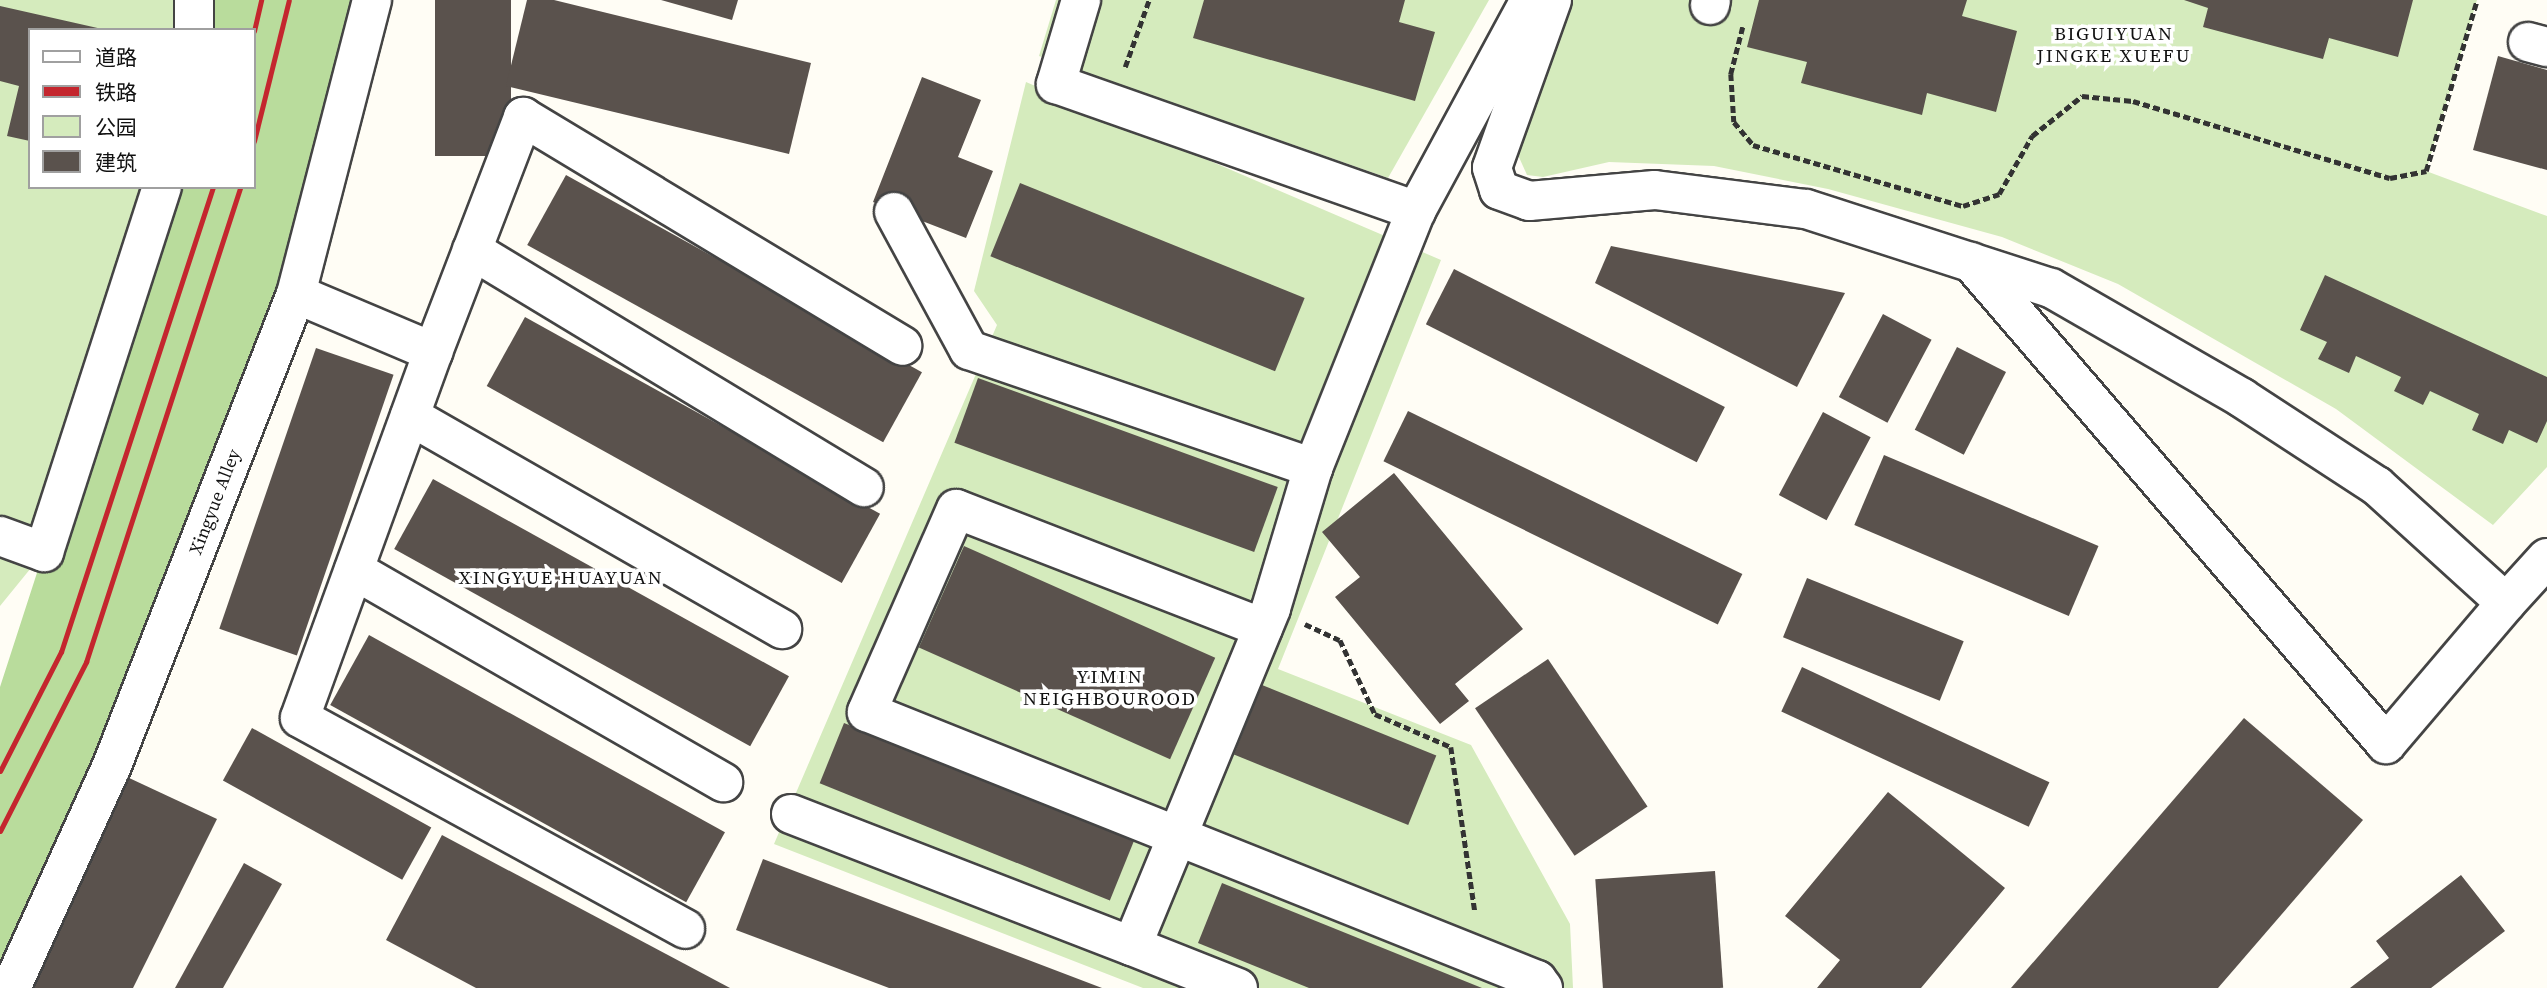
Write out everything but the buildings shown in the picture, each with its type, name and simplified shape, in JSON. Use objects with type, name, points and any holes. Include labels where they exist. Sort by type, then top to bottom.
[{"type":"street","points":[[194,0],[194,28]]},
{"type":"street","name":"Xingyue Alley","points":[[12,988],[111,768],[296,294],[372,0]]},
{"type":"street","points":[[1081,0],[1056,84],[1416,211]]},
{"type":"street","points":[[1132,946],[1267,618],[1313,468],[1416,211],[1530,0]]},
{"type":"street","points":[[1552,0],[1492,168],[1499,190],[1529,201],[1655,190],[1806,209],[2051,288],[2242,398],[2377,486],[2506,603]]},
{"type":"street","points":[[685,929],[300,718],[433,352],[523,117],[902,346]]},
{"type":"street","points":[[0,537],[44,552],[161,189]]},
{"type":"street","points":[[894,212],[968,350],[1313,468]]},
{"type":"street","points":[[472,250],[864,486]]},
{"type":"street","points":[[1970,262],[2386,744],[2547,558]]},
{"type":"street","points":[[296,294],[433,352]]},
{"type":"street","points":[[410,416],[782,629]]},
{"type":"street","points":[[1267,618],[956,509],[867,712],[1177,838],[1537,979],[1543,988]]},
{"type":"street","points":[[354,570],[723,782]]},
{"type":"street","points":[[791,814],[1238,988]]},
{"type":"path","points":[[1112,104],[1149,0]]},
{"type":"path","points":[[1747,12],[1732,86],[1734,122],[1753,145],[1963,206],[1999,194],[2032,136],[2082,96],[2133,101],[2390,178],[2426,171],[2477,0]]},
{"type":"path","points":[[1267,618],[1339,640],[1375,714],[1451,747],[1482,958]]},
{"type":"green space","points":[[0,0],[194,0],[194,28],[28,28],[28,189],[161,189],[44,552],[0,606]]},
{"type":"green space","points":[[194,0],[372,0],[296,294],[0,976],[0,687],[161,189],[256,189],[256,28],[194,28]]},
{"type":"green space","points":[[1056,0],[1489,0],[1388,178],[1039,56]]},
{"type":"green space","points":[[1573,0],[2477,0],[2426,171],[2547,216],[2547,467],[2493,525],[2336,409],[2118,284],[2002,237],[1828,189],[1714,166],[1609,162],[1543,177],[1527,175],[1518,155]]},
{"type":"green space","points":[[1026,82],[1441,260],[1278,669],[1471,745],[1570,924],[1573,988],[1143,988],[774,844],[997,325],[974,291]]},
{"type":"railway","points":[[255,28],[261,0]]},
{"type":"railway","points":[[256,133],[289,0]]},
{"type":"railway","points":[[0,771],[61,652],[212,189]]},
{"type":"railway","points":[[0,831],[86,662],[239,189]]},
{"type":"district","name":"BIGUIYUAN JINGKE XUEFU","points":[[2114,45]]},
{"type":"district","name":"XINGYUE HUAYUAN","points":[[561,578]]},
{"type":"district","name":"YIMIN NEIGHBOUROOD","points":[[1110,688]]}]
